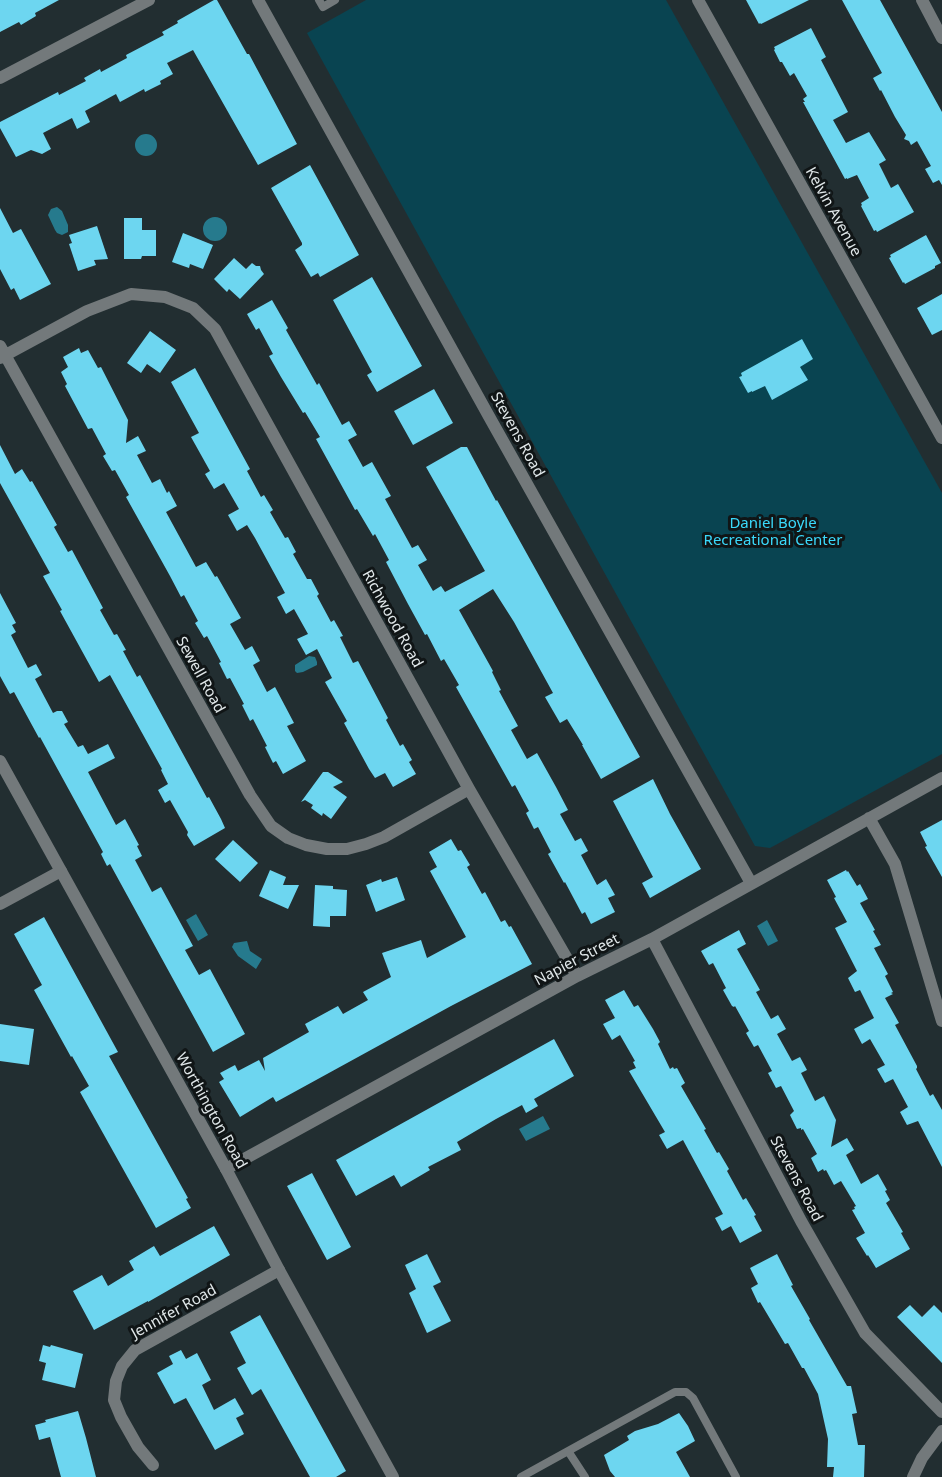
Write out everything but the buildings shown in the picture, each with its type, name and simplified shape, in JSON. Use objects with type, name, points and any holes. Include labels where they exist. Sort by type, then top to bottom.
[{"type":"street","points":[[0,78],[149,0]]},
{"type":"street","name":"Stevens Road","points":[[258,0],[751,883]]},
{"type":"street","name":"Kelvin Avenue","points":[[698,0],[942,438]]},
{"type":"street","points":[[922,0],[942,38]]},
{"type":"street","name":"Richwood Road","points":[[2,353],[87,311],[131,294],[163,297],[193,308],[214,329],[469,789],[577,976]]},
{"type":"street","name":"Sewell Road","points":[[2,353],[250,795],[271,826],[288,838],[306,845],[327,849],[347,849],[384,837],[469,789]]},
{"type":"street","name":"Worthington Road","points":[[0,761],[226,1169],[393,1477]]},
{"type":"street","name":"Napier Street","points":[[226,1169],[577,976],[652,939],[942,778]]},
{"type":"street","points":[[869,818],[895,864],[942,1021]]},
{"type":"street","points":[[0,904],[61,871]]},
{"type":"street","name":"Stevens Road","points":[[652,939],[801,1221],[865,1334],[942,1412]]},
{"type":"street","name":"Jennifer Road","points":[[153,1465],[138,1446],[114,1400],[116,1381],[122,1366],[135,1350],[279,1270]]},
{"type":"street","points":[[913,1477],[921,1458],[942,1431]]},
{"type":"lane","points":[[319,0],[323,7],[335,0]]},
{"type":"lane","points":[[521,1477],[675,1392],[686,1392],[693,1398],[736,1477]]},
{"type":"lane","points":[[568,1451],[585,1477]]},
{"type":"green space","name":"Daniel Boyle Recreational Center","points":[[366,0],[666,0],[942,493],[942,754],[770,848],[755,846],[307,33]]},
{"type":"shaded area","points":[[146,134],[154,137],[157,145],[154,153],[146,156],[138,153],[135,145],[138,137]]},
{"type":"shaded area","points":[[57,207],[62,211],[68,225],[68,232],[62,235],[57,233],[48,215],[51,209]]},
{"type":"shaded area","points":[[215,217],[220,218],[226,224],[226,234],[220,240],[215,241],[210,240],[204,234],[203,229],[204,224],[210,218]]},
{"type":"shaded area","points":[[309,656],[315,657],[317,665],[297,673],[295,665]]},
{"type":"shaded area","points":[[196,914],[208,935],[198,941],[186,920]]},
{"type":"shaded area","points":[[767,920],[778,941],[768,946],[757,926]]},
{"type":"shaded area","points":[[247,941],[250,951],[262,959],[256,969],[238,956],[232,947],[234,943]]},
{"type":"shaded area","points":[[543,1116],[550,1129],[526,1141],[519,1129]]}]
